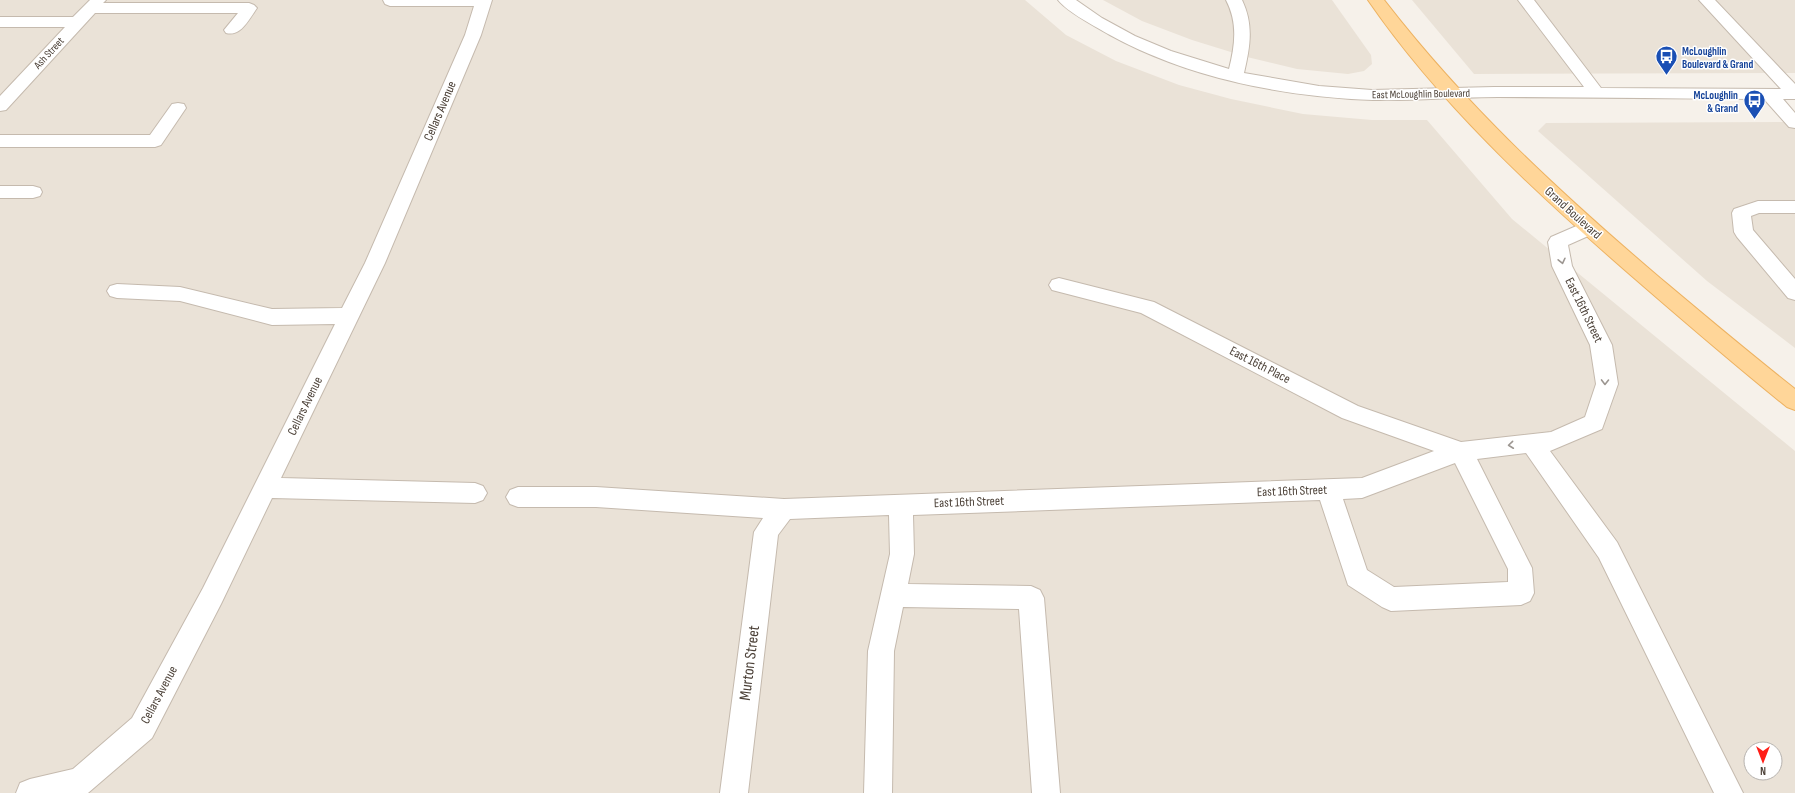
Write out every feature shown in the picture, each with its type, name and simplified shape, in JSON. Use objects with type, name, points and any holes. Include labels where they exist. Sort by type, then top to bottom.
[{"type":"main road","name":"Grand Boulevard","points":[[1376,0],[1406,42],[1450,93],[1519,164],[1588,228],[1702,326],[1795,401]]},
{"type":"street","name":"East McLoughlin Boulevard","points":[[1066,0],[1088,18],[1116,34],[1188,62],[1235,76],[1313,91],[1357,95],[1450,93],[1795,94]]},
{"type":"street","points":[[1234,0],[1244,24],[1243,42],[1235,76]]},
{"type":"street","points":[[1526,0],[1597,93]]},
{"type":"street","points":[[1707,0],[1795,94]]},
{"type":"street","points":[[390,1],[483,1]]},
{"type":"street","name":"Cellars Avenue","points":[[30,793],[80,782],[142,728],[212,596],[374,263],[473,35],[483,1]]},
{"type":"street","points":[[94,4],[248,8],[232,30]]},
{"type":"street","name":"Ash Street","points":[[0,106],[94,4]]},
{"type":"street","points":[[0,22],[78,22]]},
{"type":"street","points":[[1769,94],[1795,123]]},
{"type":"street","points":[[0,141],[155,141],[178,108]]},
{"type":"street","points":[[0,192],[33,192]]},
{"type":"street","points":[[1795,207],[1758,207],[1741,213],[1744,232],[1795,293]]},
{"type":"street","name":"East 16th Street","points":[[518,497],[596,497],[784,508],[1328,490],[1362,488],[1461,451],[1553,441],[1594,423],[1606,384],[1601,345],[1562,266],[1558,242],[1588,228]]},
{"type":"street","name":"East 16th Place","points":[[1058,285],[1147,307],[1350,412],[1461,451]]},
{"type":"street","points":[[117,291],[180,294],[272,317],[348,316]]},
{"type":"street","points":[[1532,443],[1608,550],[1729,793]]},
{"type":"street","points":[[1328,490],[1358,577],[1391,599],[1521,592],[1520,568],[1461,451]]},
{"type":"street","points":[[265,488],[475,493]]},
{"type":"street","points":[[878,793],[881,650],[902,554],[901,505]]},
{"type":"street","name":"Murton Street","points":[[734,793],[766,532],[784,508]]},
{"type":"street","points":[[893,595],[1031,598],[1046,793]]},
{"type":"shaded area","points":[[0,0],[1025,0],[1066,35],[1116,61],[1179,85],[1231,99],[1303,114],[1372,120],[1427,120],[1512,219],[1795,451],[1795,793],[0,793]]},
{"type":"shaded area","points":[[1103,0],[1332,0],[1371,55],[1372,64],[1364,71],[1348,74],[1297,69],[1247,57],[1192,40],[1142,21]]},
{"type":"shaded area","points":[[1412,0],[1795,0],[1795,73],[1474,74]]},
{"type":"shaded area","points":[[1795,122],[1795,348],[1707,281],[1538,131],[1546,123]]},
{"type":"place","name":"McLoughlin Boulevard & Grand","points":[[1666,76]]},
{"type":"place","name":"McLoughlin & Grand","points":[[1754,120]]}]
